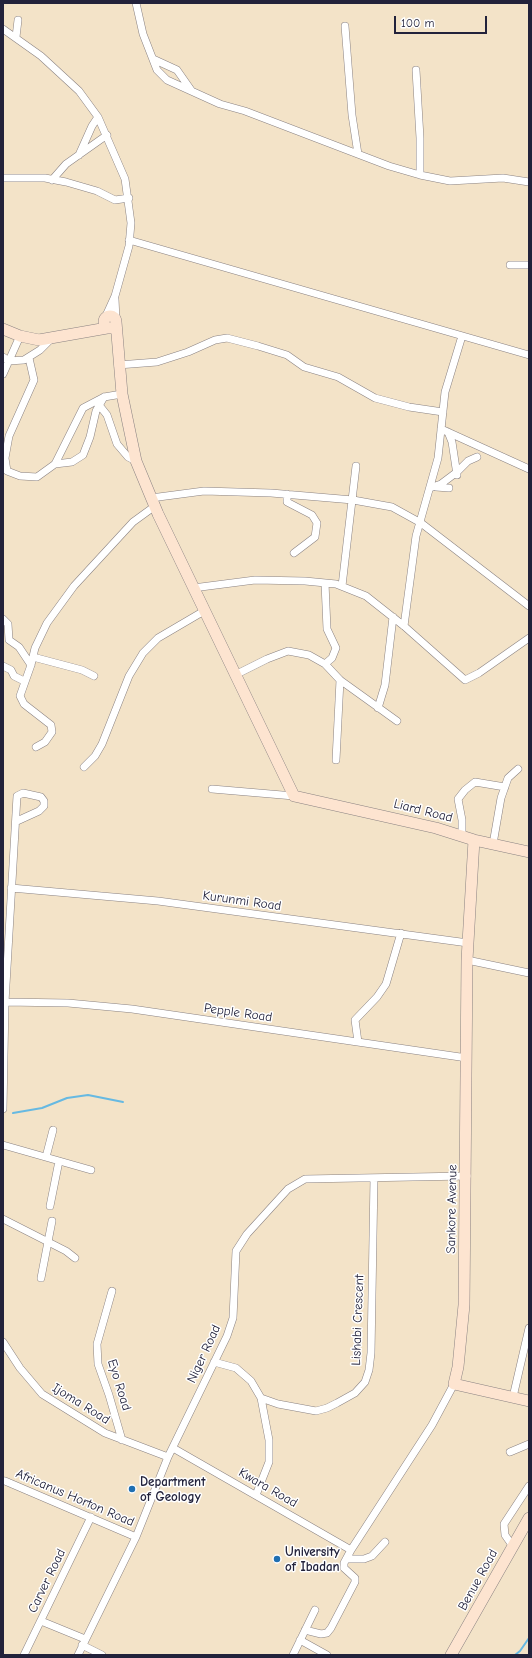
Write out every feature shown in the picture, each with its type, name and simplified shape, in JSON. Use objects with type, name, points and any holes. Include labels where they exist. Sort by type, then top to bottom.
[{"type":"street","points":[[136,3],[143,34],[157,70],[167,80],[220,104],[245,111],[358,154],[420,175],[450,181],[503,178],[529,182]]},
{"type":"street","points":[[16,37],[18,20]]},
{"type":"street","points":[[345,26],[352,115],[358,154]]},
{"type":"street","points":[[3,29],[41,56],[72,84],[98,117],[125,179],[129,198],[131,223],[130,240],[115,296],[110,323],[118,346],[118,365],[122,394],[136,461],[153,502],[193,588],[294,796]]},
{"type":"street","points":[[154,59],[177,70],[191,90]]},
{"type":"street","points":[[416,70],[420,138],[420,175]]},
{"type":"street","points":[[79,156],[92,126],[98,117]]},
{"type":"street","points":[[52,180],[63,166],[107,135]]},
{"type":"street","points":[[3,178],[52,180],[98,191],[115,200],[129,198]]},
{"type":"street","points":[[130,240],[529,356]]},
{"type":"street","points":[[510,265],[529,265]]},
{"type":"street","points":[[110,323],[115,296]]},
{"type":"street","points":[[3,329],[20,336],[39,340],[51,339],[110,323]]},
{"type":"street","points":[[3,374],[6,359],[20,336]]},
{"type":"street","points":[[404,626],[416,536],[433,487],[444,431],[443,412],[446,392],[462,336]]},
{"type":"street","points":[[118,365],[157,362],[188,352],[215,340],[227,338],[286,355],[304,367],[338,377],[375,398],[409,407],[443,412]]},
{"type":"street","points":[[6,359],[17,362],[29,358],[51,339]]},
{"type":"street","points":[[29,358],[34,380],[6,436],[5,472],[20,476],[37,477],[55,464],[83,408],[104,397],[122,394]]},
{"type":"street","points":[[55,464],[72,462],[83,455],[99,406],[104,397]]},
{"type":"street","points":[[99,406],[107,415],[117,444],[128,456],[136,461]]},
{"type":"street","points":[[444,431],[529,469]]},
{"type":"street","points":[[444,431],[452,442],[457,475]]},
{"type":"street","points":[[433,487],[457,475],[468,461],[477,458]]},
{"type":"street","points":[[342,586],[356,466]]},
{"type":"street","points":[[433,487],[449,488]]},
{"type":"street","points":[[36,747],[49,737],[52,732],[52,727],[24,704],[20,696],[24,681],[31,665],[35,648],[47,623],[74,586],[153,502],[204,491],[287,494],[353,500],[392,507],[421,523],[529,606]]},
{"type":"street","points":[[287,494],[287,502],[312,514],[317,523],[315,537],[294,553]]},
{"type":"street","points":[[193,588],[255,580],[326,583],[342,586],[366,596],[404,626],[465,680],[479,673],[529,638]]},
{"type":"street","points":[[325,664],[332,658],[336,648],[327,629],[326,583]]},
{"type":"street","points":[[84,767],[95,756],[102,744],[129,676],[143,653],[158,638],[204,611]]},
{"type":"street","points":[[378,708],[385,685],[393,617]]},
{"type":"street","points":[[3,619],[8,624],[9,640],[19,647],[31,665]]},
{"type":"street","points":[[235,675],[267,659],[288,651],[309,655],[325,664],[340,680],[397,721]]},
{"type":"street","points":[[33,657],[60,664],[94,676]]},
{"type":"street","points":[[3,666],[11,670],[14,676],[24,681]]},
{"type":"street","points":[[336,760],[340,680]]},
{"type":"street","points":[[494,844],[505,787],[508,778],[518,769]]},
{"type":"street","points":[[462,836],[462,820],[458,799],[465,790],[475,782],[505,787]]},
{"type":"street","points":[[212,789],[294,796]]},
{"type":"street","points":[[3,1109],[4,1005],[11,888],[17,821],[17,796],[20,794],[37,796],[44,801],[44,806],[39,811],[17,821]]},
{"type":"street","name":"Liard Road","points":[[294,796],[436,828],[474,840],[529,852]]},
{"type":"street","name":"Sankore Avenue","points":[[347,1559],[351,1550],[428,1431],[454,1384],[458,1367],[464,1305],[467,1176],[467,960],[474,840]]},
{"type":"street","name":"Kurunmi Road","points":[[11,888],[158,901],[303,922],[402,933],[468,943]]},
{"type":"street","points":[[358,1042],[355,1020],[374,1001],[386,984],[402,933]]},
{"type":"street","points":[[467,960],[529,973]]},
{"type":"street","name":"Pepple Road","points":[[4,1005],[68,1003],[132,1009],[467,1058]]},
{"type":"street","points":[[46,1157],[53,1130]]},
{"type":"street","points":[[3,1145],[91,1170]]},
{"type":"street","points":[[50,1206],[59,1161]]},
{"type":"street","name":"Niger Road","points":[[78,1655],[83,1642],[136,1537],[168,1456],[227,1336],[233,1318],[236,1252],[247,1234],[288,1189],[305,1180],[467,1176]]},
{"type":"street","name":"Lishabi Crescent","points":[[261,1398],[278,1404],[316,1411],[327,1408],[355,1393],[365,1382],[369,1370],[370,1353],[374,1178]]},
{"type":"street","points":[[3,1220],[49,1242],[74,1258]]},
{"type":"street","points":[[41,1278],[52,1221]]},
{"type":"street","name":"Eyo Road","points":[[112,1291],[97,1344],[98,1364],[122,1440]]},
{"type":"street","points":[[513,1397],[529,1328]]},
{"type":"street","name":"Ijoma Road","points":[[3,1342],[20,1368],[42,1394],[104,1434],[168,1456]]},
{"type":"street","points":[[214,1362],[236,1368],[251,1381],[261,1398],[269,1440],[269,1462],[256,1495]]},
{"type":"street","points":[[454,1384],[529,1401]]},
{"type":"street","points":[[510,1452],[529,1444]]},
{"type":"street","name":"Kwara Road","points":[[173,1448],[351,1550]]},
{"type":"street","name":"Africanus Horton Road","points":[[5,1481],[136,1537]]},
{"type":"street","points":[[512,1545],[505,1535],[504,1524],[529,1486]]},
{"type":"street","name":"Carver Road","points":[[24,1655],[91,1517]]},
{"type":"street","name":"Benue Road","points":[[451,1655],[512,1545],[529,1518]]},
{"type":"street","points":[[305,1630],[321,1634],[327,1633],[355,1582],[355,1578],[344,1568],[347,1559],[364,1559],[372,1556],[385,1542]]},
{"type":"street","points":[[293,1655],[315,1610]]},
{"type":"street","points":[[41,1621],[83,1642],[102,1655]]},
{"type":"street","points":[[300,1640],[327,1655]]},
{"type":"waterway","points":[[13,1113],[42,1108],[67,1098],[88,1095],[123,1102]]},
{"type":"waterway","points":[[515,1655],[520,1651],[529,1638]]},
{"type":"place","name":"Department of Geology","points":[[132,1489]]},
{"type":"place","name":"University of Ibadan","points":[[277,1559]]}]
